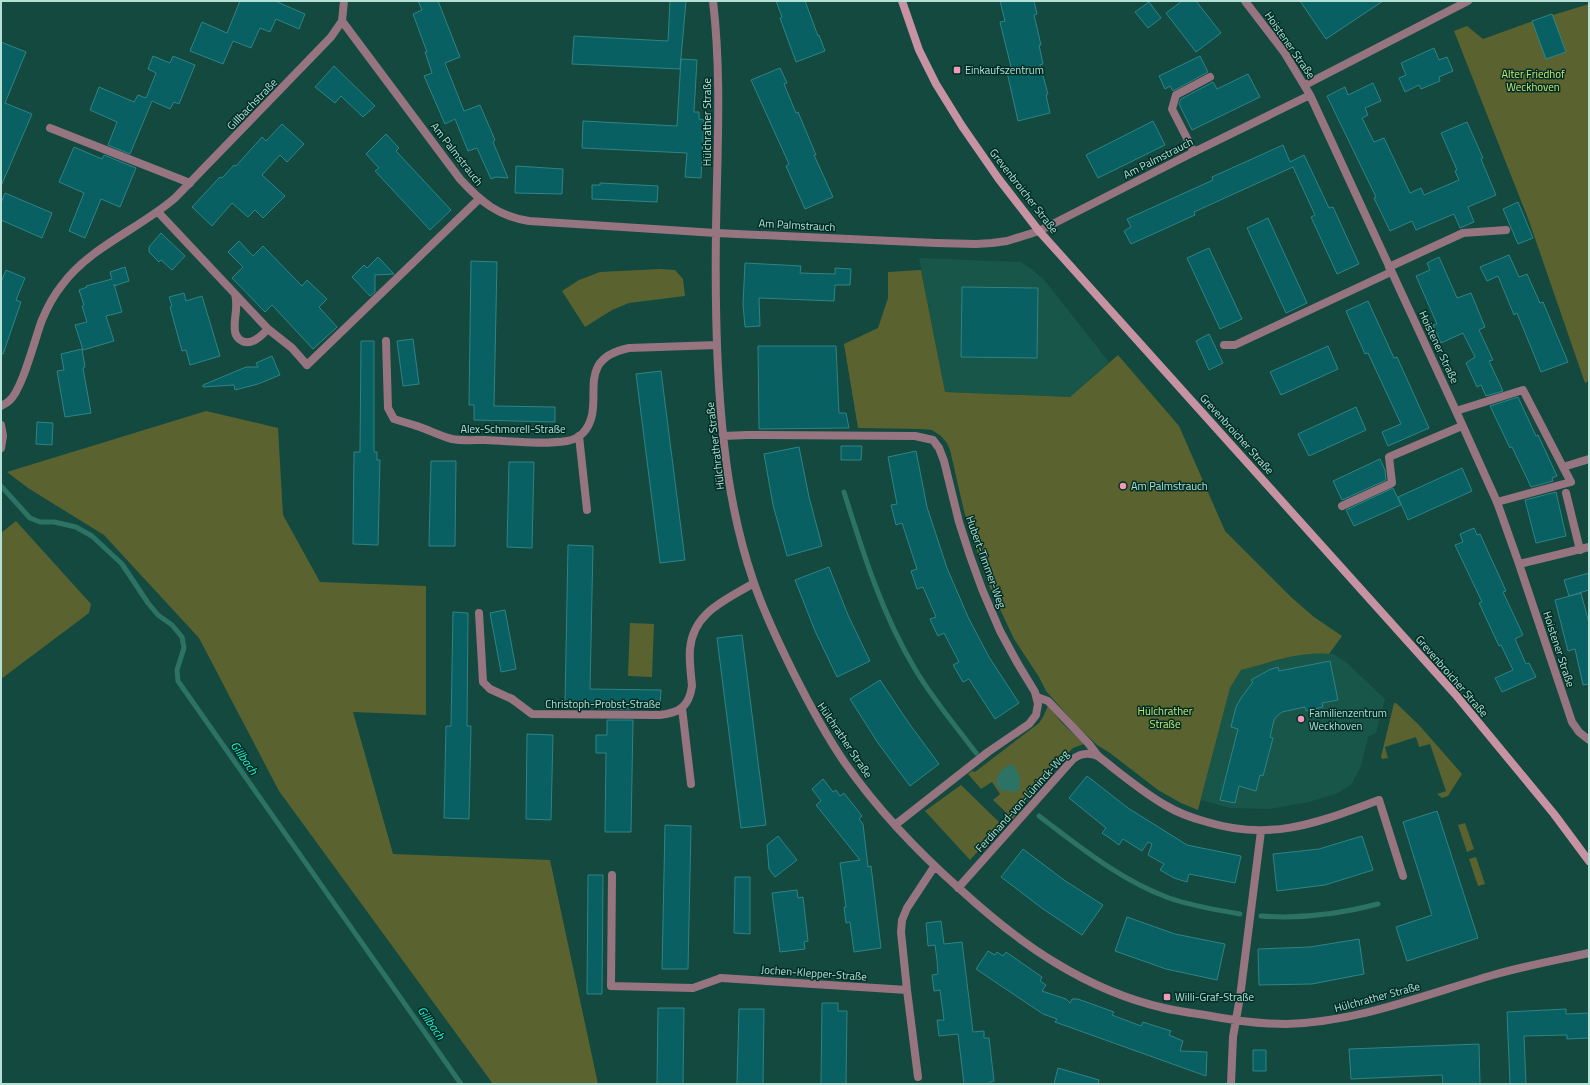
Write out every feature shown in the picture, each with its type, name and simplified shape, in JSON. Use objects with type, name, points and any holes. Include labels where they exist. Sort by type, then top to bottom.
[{"type":"main road","name":"Grevenbroicher Straße","points":[[902,1],[919,50],[936,84],[962,126],[998,178],[1039,231],[1455,694],[1554,814],[1589,860]]},
{"type":"street","name":"Gillbachstraße","points":[[1,406],[10,401],[19,386],[42,320],[61,286],[76,268],[87,259],[158,212],[190,183],[331,37],[342,21],[344,1]]},
{"type":"street","name":"Hülchrather Straße","points":[[713,1],[716,24],[719,106],[716,233],[717,345],[723,436],[733,506],[740,537],[754,583],[774,632],[810,707],[845,763],[895,825],[934,867],[997,922],[1037,952],[1084,980],[1133,999],[1164,1008],[1236,1020],[1285,1024],[1336,1020],[1496,974],[1589,953]]},
{"type":"street","name":"Hoistener Straße","points":[[1245,1],[1284,52],[1310,95],[1497,502],[1572,722],[1579,732],[1589,740]]},
{"type":"street","points":[[1305,85],[1453,4],[1468,1]]},
{"type":"street","name":"Am Palmstrauch","points":[[342,21],[460,179],[478,199],[505,215],[529,221],[716,233],[976,244],[1006,241],[1039,231],[1310,95]]},
{"type":"street","points":[[1194,152],[1172,109],[1176,95],[1210,77]]},
{"type":"street","points":[[50,128],[190,183]]},
{"type":"street","points":[[158,212],[268,328],[292,348],[307,365],[478,199]]},
{"type":"street","points":[[1224,345],[1235,345],[1463,233],[1506,230]]},
{"type":"street","points":[[235,293],[237,307],[235,331],[238,337],[244,342],[251,342],[256,340],[268,328]]},
{"type":"street","name":"Alex-Schmorell-Straße","points":[[386,341],[388,408],[394,419],[453,439],[542,442],[566,441],[583,433],[590,421],[595,373],[599,365],[606,357],[619,350],[629,348],[717,345]]},
{"type":"street","points":[[1456,411],[1523,390],[1571,482],[1497,502]]},
{"type":"street","points":[[1,425],[3,436],[1,448]]},
{"type":"street","points":[[1342,506],[1392,483],[1389,457],[1462,426]]},
{"type":"street","points":[[579,436],[587,510]]},
{"type":"street","name":"Hubert-Timmer-Weg","points":[[723,436],[909,436],[933,440],[939,448],[944,461],[959,522],[982,589],[1000,631],[1037,697]]},
{"type":"street","points":[[1563,467],[1589,459]]},
{"type":"street","points":[[1566,493],[1580,550]]},
{"type":"street","points":[[1519,564],[1589,547]]},
{"type":"street","points":[[691,784],[682,708],[689,698],[692,686],[690,647],[697,624],[708,610],[754,583]]},
{"type":"street","name":"Christoph-Probst-Straße","points":[[479,613],[483,682],[490,689],[512,698],[532,714],[660,716],[672,714],[682,708]]},
{"type":"street","points":[[895,825],[988,752],[1029,724],[1036,715],[1038,704],[1037,697],[1048,701],[1089,744],[1098,756],[1145,792],[1188,817],[1240,830],[1261,831],[1298,827],[1325,820],[1379,800],[1403,876]]},
{"type":"street","name":"Ferdinand-von-Lüninck-Weg","points":[[958,888],[1073,759],[1085,754],[1098,756]]},
{"type":"street","points":[[1231,1084],[1233,1037],[1241,990],[1261,831]]},
{"type":"street","points":[[918,1077],[901,932],[902,920],[907,908],[934,867]]},
{"type":"street","name":"Jochen-Klepper-Straße","points":[[612,875],[611,986],[693,988],[721,978],[907,990]]},
{"type":"shaded area","points":[[919,258],[1020,262],[1032,269],[1046,282],[1109,362],[1070,397],[945,392]]},
{"type":"shaded area","name":"Familienzentrum Weckhoven","points":[[1302,654],[1334,654],[1347,663],[1385,699],[1376,733],[1368,737],[1361,766],[1351,785],[1338,793],[1309,802],[1270,809],[1230,808],[1201,800],[1230,688],[1241,670]]},
{"type":"shaded area","points":[[1013,764],[1019,775],[1020,788],[1015,792],[1001,790],[997,786],[998,775],[1006,767]]},
{"type":"green space","name":"Alter Friedhof Weckhoven","points":[[1589,4],[1589,381],[1585,383],[1529,221],[1454,31],[1467,26],[1483,39],[1552,14],[1553,15]]},
{"type":"green space","points":[[660,269],[675,270],[683,279],[685,296],[629,303],[612,310],[585,327],[562,291],[579,280],[600,272]]},
{"type":"green space","points":[[921,270],[945,392],[1070,397],[1118,355],[1179,426],[1225,531],[1292,598],[1314,617],[1342,636],[1329,654],[1307,654],[1296,656],[1241,670],[1230,688],[1198,810],[1181,803],[1158,790],[1110,753],[1097,745],[1076,725],[1046,691],[1039,677],[1014,639],[986,579],[964,511],[950,450],[947,443],[941,436],[932,430],[858,428],[844,344],[878,328],[888,298],[888,272]]},
{"type":"green space","points":[[206,411],[278,428],[283,515],[320,582],[426,586],[426,715],[353,712],[393,854],[550,860],[598,1084],[493,1084],[279,791],[199,638],[104,535],[28,488],[7,472]]},
{"type":"green space","points":[[16,521],[91,604],[89,613],[1,679],[1,533]]},
{"type":"green space","points":[[630,623],[654,624],[652,677],[628,676]]},
{"type":"green space","points":[[1394,703],[1396,703],[1419,725],[1462,774],[1448,796],[1442,798],[1437,794],[1446,791],[1430,744],[1419,747],[1416,737],[1385,747],[1388,758],[1382,759],[1381,757]]},
{"type":"green space","points":[[1048,706],[1062,723],[1084,744],[1073,748],[1063,758],[1016,813],[1017,814],[1013,819],[993,800],[1000,794],[992,782],[981,789],[968,774],[972,771],[975,772],[1039,723]]},
{"type":"green space","points":[[961,785],[1002,825],[970,860],[925,811]]},
{"type":"green space","points":[[1465,823],[1474,849],[1467,852],[1458,825]]},
{"type":"green space","points":[[1476,857],[1485,884],[1478,886],[1469,859]]},
{"type":"building","points":[[240,1],[275,1],[305,14],[299,29],[276,19],[270,32],[260,28],[251,48],[233,41],[223,64],[190,51],[202,22],[227,33]]},
{"type":"building","points":[[418,1],[438,1],[460,57],[445,63],[464,111],[480,105],[495,140],[493,142],[508,178],[496,177],[491,179],[477,148],[468,151],[455,119],[445,124],[424,76],[432,73],[425,52],[427,52],[413,14],[422,10]]},
{"type":"building","points":[[670,1],[686,1],[680,69],[572,64],[574,36],[668,41]]},
{"type":"building","points":[[776,1],[805,1],[825,51],[796,62],[780,18],[782,17]]},
{"type":"building","points":[[1000,1],[1034,1],[1037,14],[1034,15],[1041,45],[1039,45],[1043,64],[1040,65],[1048,94],[1046,95],[1050,113],[1018,121],[1007,72],[1012,71],[1000,22],[1005,21]]},
{"type":"building","points":[[1182,1],[1196,1],[1221,33],[1196,52],[1166,13]]},
{"type":"building","points":[[1300,1],[1383,1],[1326,39]]},
{"type":"building","points":[[1149,2],[1161,18],[1148,28],[1135,12]]},
{"type":"building","points":[[1552,14],[1566,52],[1546,59],[1532,21]]},
{"type":"building","points":[[1,42],[26,52],[5,103],[32,114],[1,186]]},
{"type":"building","points":[[1434,48],[1439,60],[1447,57],[1453,71],[1439,77],[1440,81],[1421,89],[1419,85],[1405,92],[1399,78],[1406,75],[1401,63]]},
{"type":"building","points":[[153,56],[170,63],[173,56],[195,65],[179,104],[174,102],[170,109],[152,101],[130,154],[108,145],[117,122],[90,110],[99,87],[134,102],[138,95],[146,98],[156,73],[148,69]]},
{"type":"building","points":[[1200,56],[1208,72],[1173,91],[1170,86],[1165,89],[1159,76]]},
{"type":"building","points":[[681,59],[697,60],[694,112],[699,112],[699,119],[704,120],[701,178],[685,177],[687,153],[582,148],[583,121],[677,126]]},
{"type":"building","points":[[334,66],[375,106],[363,117],[341,96],[335,103],[315,87]]},
{"type":"building","points":[[780,68],[787,83],[784,84],[796,113],[798,112],[816,155],[814,155],[833,197],[805,209],[786,166],[789,164],[751,80]]},
{"type":"building","points":[[1248,74],[1260,97],[1192,130],[1179,104],[1181,99],[1213,82],[1217,89]]},
{"type":"building","points":[[1373,83],[1381,101],[1365,108],[1368,115],[1362,118],[1374,142],[1384,138],[1410,193],[1421,188],[1424,195],[1459,180],[1455,171],[1457,170],[1441,133],[1467,122],[1483,158],[1481,159],[1496,195],[1468,207],[1474,222],[1460,228],[1454,214],[1416,230],[1412,221],[1390,231],[1374,198],[1376,197],[1327,96],[1345,87],[1348,95]]},
{"type":"building","points":[[1153,121],[1165,145],[1098,178],[1086,155]]},
{"type":"building","points":[[282,124],[304,144],[287,162],[280,155],[262,175],[285,196],[263,218],[255,210],[248,217],[232,203],[212,226],[192,207],[220,177],[222,178],[234,165],[236,166],[262,137],[266,141]]},
{"type":"building","points":[[386,134],[399,148],[396,151],[451,210],[430,230],[375,171],[379,168],[366,154]]},
{"type":"building","points":[[1283,145],[1290,162],[1304,155],[1329,208],[1333,207],[1359,264],[1337,274],[1311,217],[1315,215],[1293,167],[1194,212],[1195,215],[1131,244],[1124,231],[1131,227],[1127,219],[1213,180],[1212,177]]},
{"type":"building","points":[[74,147],[102,159],[104,155],[136,168],[120,207],[101,199],[85,238],[69,231],[84,193],[59,182]]},
{"type":"building","points":[[516,166],[563,169],[562,194],[515,193]]},
{"type":"building","points":[[600,183],[658,186],[657,202],[592,199],[592,185],[600,185]]},
{"type":"building","points":[[5,193],[52,213],[42,238],[1,220],[1,203]]},
{"type":"building","points":[[1518,202],[1533,238],[1518,244],[1503,209]]},
{"type":"building","points":[[1268,218],[1307,303],[1286,313],[1247,228]]},
{"type":"building","points":[[161,233],[185,256],[172,270],[161,260],[159,262],[149,252],[149,247]]},
{"type":"building","points":[[239,241],[253,256],[263,246],[302,286],[307,280],[327,299],[319,307],[337,327],[313,349],[272,305],[265,312],[232,278],[243,267],[228,252]]},
{"type":"building","points":[[1209,248],[1242,319],[1220,329],[1187,258]]},
{"type":"building","points":[[1509,255],[1519,277],[1527,274],[1540,303],[1543,302],[1568,362],[1541,372],[1517,313],[1514,315],[1498,276],[1487,281],[1480,267]]},
{"type":"building","points":[[378,257],[394,274],[375,275],[375,292],[370,296],[352,277],[364,265],[367,268]]},
{"type":"building","points":[[1439,257],[1457,298],[1471,293],[1485,327],[1479,330],[1493,360],[1489,361],[1503,391],[1486,396],[1481,385],[1477,387],[1466,363],[1475,357],[1463,333],[1441,343],[1433,325],[1437,324],[1416,276],[1430,270],[1427,263]]},
{"type":"building","points":[[471,261],[497,262],[494,406],[555,407],[555,422],[474,420],[474,405],[469,405]]},
{"type":"building","points":[[745,263],[801,266],[800,273],[835,274],[835,268],[851,269],[850,285],[835,285],[834,301],[759,298],[760,326],[745,327],[743,304]]},
{"type":"building","points":[[125,267],[129,281],[115,286],[122,312],[106,316],[114,341],[83,350],[75,325],[87,322],[82,306],[84,305],[79,290],[87,287],[86,286],[112,279],[110,272]]},
{"type":"building","points":[[6,270],[25,278],[16,300],[21,302],[3,354],[1,354],[1,282]]},
{"type":"building","points":[[962,287],[1038,288],[1037,358],[961,357]]},
{"type":"building","points":[[184,293],[186,301],[202,296],[220,356],[190,365],[186,350],[182,351],[170,307],[172,306],[169,297]]},
{"type":"building","points":[[1368,301],[1394,358],[1397,357],[1429,428],[1388,446],[1382,432],[1401,424],[1368,353],[1365,354],[1346,311]]},
{"type":"building","points":[[1209,334],[1223,363],[1209,370],[1196,341]]},
{"type":"building","points":[[413,339],[419,384],[403,386],[397,341]]},
{"type":"building","points":[[361,341],[374,341],[374,452],[377,452],[377,460],[380,460],[378,545],[353,544],[354,452],[360,452]]},
{"type":"building","points":[[758,346],[836,346],[839,413],[846,413],[849,428],[759,429]]},
{"type":"building","points":[[1328,346],[1338,369],[1281,395],[1270,372]]},
{"type":"building","points":[[82,349],[85,367],[83,368],[91,413],[65,417],[57,371],[64,370],[61,354]]},
{"type":"building","points":[[272,356],[280,375],[258,384],[235,390],[234,385],[203,387],[203,385],[246,367],[258,367],[256,363]]},
{"type":"building","points":[[661,371],[685,560],[660,563],[636,374]]},
{"type":"building","points":[[1518,397],[1557,476],[1552,478],[1553,481],[1531,487],[1490,406]]},
{"type":"building","points":[[1356,407],[1366,430],[1309,456],[1298,434]]},
{"type":"building","points":[[37,422],[53,423],[52,445],[36,444]]},
{"type":"building","points":[[841,446],[862,446],[861,460],[841,460]]},
{"type":"building","points":[[799,447],[809,497],[822,546],[787,556],[773,505],[764,454]]},
{"type":"building","points":[[916,451],[927,507],[947,568],[968,617],[989,657],[1019,703],[995,719],[969,679],[963,682],[953,665],[959,662],[944,633],[938,636],[930,619],[936,617],[923,587],[917,589],[911,571],[917,569],[902,523],[896,525],[891,505],[897,504],[888,457]]},
{"type":"building","points":[[1380,459],[1385,470],[1386,480],[1342,500],[1333,481]]},
{"type":"building","points":[[431,461],[456,461],[455,546],[429,546]]},
{"type":"building","points":[[509,462],[534,462],[532,548],[507,547]]},
{"type":"building","points":[[1462,468],[1472,491],[1408,520],[1398,497]]},
{"type":"building","points":[[1393,488],[1401,505],[1354,526],[1346,510]]},
{"type":"building","points":[[1556,492],[1566,536],[1536,543],[1525,500]]},
{"type":"building","points":[[1474,528],[1477,535],[1480,534],[1506,591],[1503,592],[1523,635],[1515,639],[1526,664],[1529,663],[1536,677],[1502,692],[1495,678],[1513,670],[1501,645],[1499,646],[1479,603],[1482,602],[1455,545],[1463,542],[1460,534]]},
{"type":"building","points":[[568,545],[593,546],[590,689],[661,690],[660,705],[633,705],[633,709],[607,709],[607,704],[565,704]]},
{"type":"building","points":[[829,567],[848,615],[870,661],[837,677],[815,631],[795,580]]},
{"type":"building","points":[[1589,573],[1589,590],[1569,596],[1564,580]]},
{"type":"building","points":[[1581,593],[1589,623],[1589,684],[1583,685],[1575,649],[1568,651],[1555,600]]},
{"type":"building","points":[[505,610],[516,669],[501,672],[490,613]]},
{"type":"building","points":[[453,612],[468,613],[467,726],[471,726],[469,819],[444,818],[446,726],[451,726]]},
{"type":"building","points":[[742,635],[766,825],[741,828],[717,638]]},
{"type":"building","points":[[1330,661],[1338,700],[1322,703],[1323,707],[1306,711],[1305,707],[1282,712],[1277,716],[1274,720],[1270,737],[1273,738],[1263,776],[1260,775],[1256,791],[1239,786],[1235,803],[1220,800],[1238,729],[1231,727],[1236,707],[1253,682],[1251,680],[1269,670],[1278,667],[1279,671]]},
{"type":"building","points":[[880,680],[908,722],[939,764],[910,786],[878,743],[850,699]]},
{"type":"building","points":[[607,720],[633,720],[631,832],[605,832],[606,753],[596,753],[596,735],[607,735]]},
{"type":"building","points":[[527,734],[553,735],[551,820],[526,819]]},
{"type":"building","points":[[1087,776],[1128,808],[1187,845],[1241,856],[1235,883],[1189,874],[1187,882],[1174,878],[1160,870],[1164,864],[1148,855],[1152,844],[1148,842],[1142,851],[1123,839],[1119,845],[1102,833],[1106,828],[1069,798]]},
{"type":"building","points":[[823,779],[833,792],[836,790],[840,796],[844,793],[862,816],[859,819],[863,824],[868,867],[871,866],[881,948],[854,952],[850,922],[846,923],[844,907],[846,907],[840,863],[860,860],[816,805],[821,801],[812,789]]},
{"type":"building","points":[[1437,811],[1478,938],[1407,961],[1396,927],[1432,915],[1403,822]]},
{"type":"building","points":[[665,825],[691,826],[688,969],[662,969]]},
{"type":"building","points":[[778,836],[797,860],[775,877],[769,869],[767,845]]},
{"type":"building","points":[[1362,836],[1373,870],[1325,885],[1277,891],[1273,854],[1319,849]]},
{"type":"building","points":[[1023,849],[1064,880],[1103,905],[1082,935],[1043,909],[1001,877]]},
{"type":"building","points":[[588,875],[603,875],[602,994],[587,994]]},
{"type":"building","points":[[735,877],[750,877],[750,934],[734,933]]},
{"type":"building","points":[[797,890],[798,898],[803,897],[808,941],[804,942],[805,949],[780,952],[772,893]]},
{"type":"building","points":[[1127,917],[1175,934],[1225,944],[1217,980],[1166,969],[1115,951]]},
{"type":"building","points":[[941,921],[944,944],[962,942],[973,1032],[984,1031],[984,1038],[989,1038],[994,1081],[990,1082],[990,1084],[964,1084],[958,1034],[939,1036],[937,1020],[944,1020],[940,990],[934,991],[932,975],[938,974],[935,945],[928,946],[926,923]]},
{"type":"building","points":[[1359,939],[1364,974],[1312,984],[1259,985],[1258,949],[1310,947]]},
{"type":"building","points":[[988,951],[995,955],[997,952],[1003,956],[1006,952],[1042,977],[1040,981],[1046,985],[1042,991],[1066,999],[1070,1003],[1072,999],[1078,999],[1114,1012],[1112,1015],[1141,1026],[1143,1022],[1171,1031],[1169,1035],[1183,1041],[1180,1051],[1207,1052],[1206,1076],[1055,1022],[1057,1019],[1043,1014],[976,969]]},
{"type":"building","points":[[822,1003],[838,1003],[838,1011],[847,1011],[846,1084],[821,1084]]},
{"type":"building","points":[[658,1008],[684,1008],[683,1084],[657,1084]]},
{"type":"building","points":[[739,1009],[764,1009],[763,1084],[737,1084]]},
{"type":"building","points":[[1566,1009],[1566,1014],[1589,1013],[1589,1038],[1567,1039],[1567,1035],[1524,1036],[1526,1084],[1510,1084],[1507,1012]]},
{"type":"building","points":[[1479,1044],[1480,1084],[1443,1084],[1442,1075],[1351,1079],[1349,1049]]},
{"type":"building","points":[[1253,1050],[1266,1050],[1266,1071],[1253,1071]]},
{"type":"building","points":[[1058,1068],[1099,1080],[1098,1084],[1054,1084]]},
{"type":"waterway","name":"Gillbach","points":[[1,486],[30,518],[40,522],[54,522],[76,527],[92,536],[122,564],[148,603],[158,615],[172,625],[182,637],[184,648],[177,670],[178,681],[461,1084]]},
{"type":"waterway","points":[[844,492],[874,583],[903,648],[929,690],[976,753]]},
{"type":"waterway","points":[[1039,816],[1101,862],[1151,891],[1204,908],[1240,914]]},
{"type":"waterway","points":[[1261,916],[1290,917],[1320,915],[1349,911],[1378,904]]},
{"type":"place","name":"Einkaufszentrum","points":[[957,70]]},
{"type":"place","name":"Am Palmstrauch","points":[[1123,486]]},
{"type":"place","name":"Familienzentrum Weckhoven","points":[[1301,719]]},
{"type":"place","name":"Willi-Graf-Straße","points":[[1167,997]]}]
